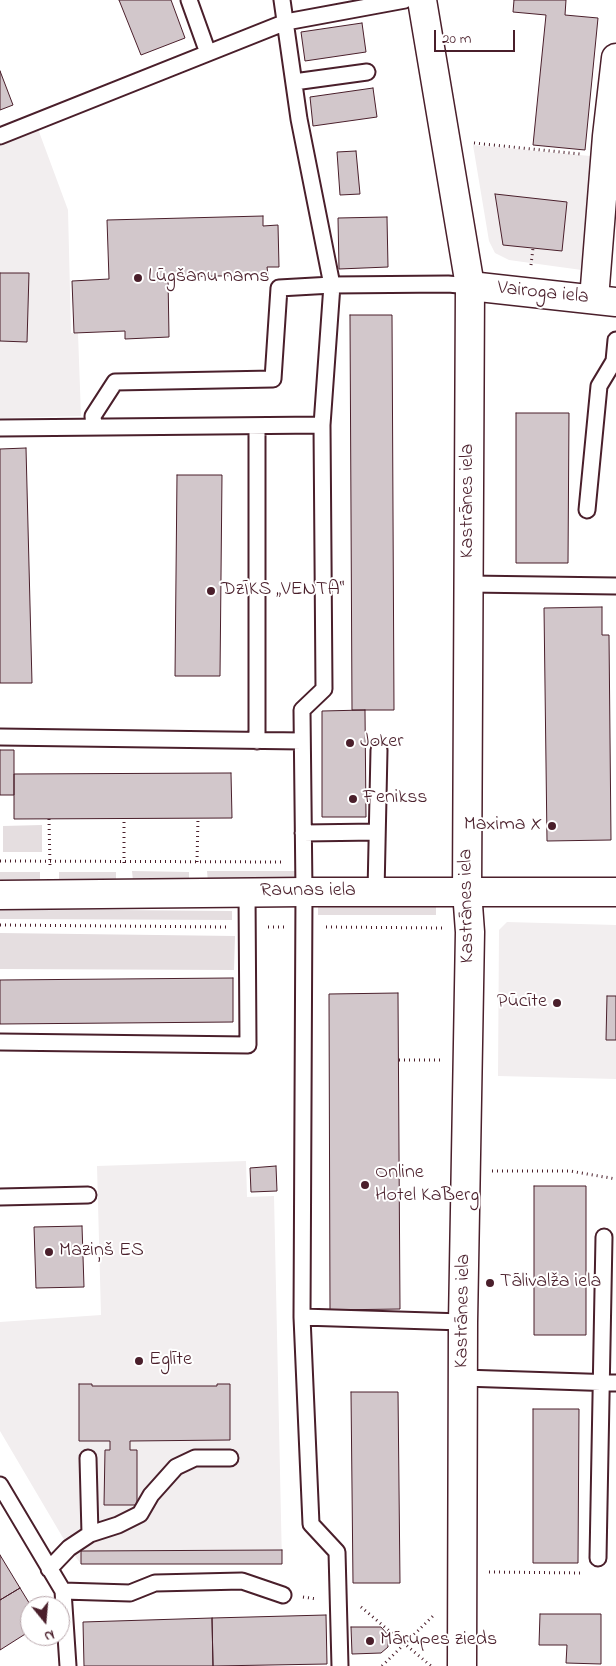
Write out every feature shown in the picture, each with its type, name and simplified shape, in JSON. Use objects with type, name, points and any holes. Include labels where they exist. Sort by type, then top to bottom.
[{"type":"street","name":"Kastrānes iela","points":[[422,0],[470,286],[466,891],[470,932],[463,1378],[462,1666]]},
{"type":"street","points":[[605,301],[610,143],[616,58]]},
{"type":"street","name":"Vairoga iela","points":[[470,286],[605,301]]},
{"type":"street","name":"Raunas iela","points":[[0,895],[247,892],[616,892]]},
{"type":"lane","points":[[188,0],[208,53]]},
{"type":"lane","points":[[282,0],[299,119],[332,285],[322,425],[324,688],[302,710],[304,833],[302,1317],[311,1524],[337,1552],[340,1666]]},
{"type":"lane","points":[[0,136],[286,22],[405,0]]},
{"type":"lane","points":[[294,82],[367,72]]},
{"type":"lane","points":[[94,427],[93,416],[115,382],[273,379],[278,288],[332,285],[448,284],[470,286]]},
{"type":"lane","points":[[587,510],[598,386],[614,361],[616,340]]},
{"type":"lane","points":[[0,428],[322,425]]},
{"type":"lane","points":[[257,426],[257,741]]},
{"type":"lane","points":[[469,584],[616,586]]},
{"type":"lane","points":[[0,738],[302,741]]},
{"type":"lane","points":[[376,892],[379,750]]},
{"type":"lane","points":[[304,833],[377,832]]},
{"type":"lane","points":[[0,1042],[248,1044],[247,892]]},
{"type":"lane","points":[[0,1197],[88,1195]]},
{"type":"lane","points":[[598,1558],[608,1383],[604,1237]]},
{"type":"lane","points":[[302,1317],[464,1322]]},
{"type":"lane","points":[[463,1378],[608,1383]]},
{"type":"lane","points":[[88,1458],[90,1534]]},
{"type":"lane","points":[[49,1569],[69,1548],[90,1534],[118,1525],[140,1514],[151,1495],[176,1467],[196,1458],[230,1458]]},
{"type":"lane","points":[[0,1485],[62,1591],[68,1666]]},
{"type":"lane","points":[[62,1591],[130,1592],[155,1583],[242,1581],[284,1595]]},
{"type":"path","points":[[466,142],[610,143]]},
{"type":"path","points":[[531,271],[533,248]]},
{"type":"path","points":[[49,818],[50,895]]},
{"type":"path","points":[[124,818],[124,894]]},
{"type":"path","points":[[197,893],[198,818]]},
{"type":"path","points":[[0,861],[304,862]]},
{"type":"path","points":[[399,1060],[444,1060]]},
{"type":"path","points":[[486,1171],[570,1171],[616,1179]]},
{"type":"path","points":[[486,1572],[596,1573],[598,1558]]},
{"type":"path","points":[[284,1595],[354,1601],[431,1666]]},
{"type":"path","points":[[382,1666],[440,1610]]},
{"type":"shaded area","points":[[38,129],[68,210],[71,333],[78,333],[81,416],[0,418],[0,143]]},
{"type":"shaded area","points":[[473,145],[601,157],[589,271],[509,260],[495,253],[489,241]]},
{"type":"shaded area","points":[[42,825],[42,852],[3,852],[3,826]]},
{"type":"shaded area","points":[[132,871],[189,872],[189,882],[133,881]]},
{"type":"shaded area","points":[[207,871],[296,871],[296,881],[208,882]]},
{"type":"shaded area","points":[[0,872],[40,872],[40,883],[0,883]]},
{"type":"shaded area","points":[[59,872],[116,872],[116,883],[59,882]]},
{"type":"shaded area","points":[[318,905],[436,905],[436,915],[318,915]]},
{"type":"shaded area","points":[[0,909],[232,911],[232,920],[0,919]]},
{"type":"shaded area","name":"Pūcīte","points":[[507,922],[616,925],[616,1079],[498,1076],[499,930]]},
{"type":"shaded area","points":[[0,933],[235,936],[234,970],[0,969]]},
{"type":"shaded area","name":"Eglīte","points":[[246,1161],[247,1197],[274,1196],[282,1564],[81,1564],[69,1548],[0,1431],[0,1322],[101,1315],[97,1166]]},
{"type":"building","points":[[119,0],[171,0],[185,38],[141,55]]},
{"type":"building","points":[[514,0],[566,0],[565,15],[598,18],[585,150],[533,145],[546,15],[513,12]]},
{"type":"building","points":[[362,23],[366,52],[305,61],[301,32]]},
{"type":"building","points":[[0,71],[13,105],[0,110]]},
{"type":"building","points":[[373,88],[377,117],[313,126],[310,97]]},
{"type":"building","points":[[356,151],[360,194],[340,195],[337,152]]},
{"type":"building","points":[[495,194],[567,202],[562,251],[503,245]]},
{"type":"building","name":"Lūgšanu nams","points":[[263,216],[263,226],[278,225],[279,267],[267,267],[268,275],[168,277],[169,337],[125,339],[125,331],[74,333],[72,281],[109,279],[107,220]]},
{"type":"building","points":[[387,217],[388,267],[339,269],[338,218]]},
{"type":"building","points":[[0,273],[29,273],[27,342],[0,341]]},
{"type":"building","points":[[350,315],[392,315],[394,710],[352,710]]},
{"type":"building","points":[[516,413],[569,413],[568,563],[516,563]]},
{"type":"building","points":[[26,448],[32,683],[0,683],[0,449]]},
{"type":"building","points":[[177,475],[222,475],[220,676],[175,676]]},
{"type":"building","points":[[602,607],[602,635],[609,635],[611,840],[547,841],[544,608]]},
{"type":"building","points":[[365,710],[366,817],[322,817],[322,711]]},
{"type":"building","points":[[0,750],[14,750],[14,795],[0,795]]},
{"type":"building","points":[[231,773],[232,818],[14,819],[14,774]]},
{"type":"building","points":[[233,978],[233,1022],[0,1024],[0,980]]},
{"type":"building","name":"Online Hotel KaBerg","points":[[398,993],[400,1309],[330,1310],[329,994]]},
{"type":"building","points":[[607,996],[616,996],[616,1040],[606,1040]]},
{"type":"building","points":[[276,1166],[277,1191],[251,1192],[250,1168]]},
{"type":"building","points":[[534,1186],[586,1186],[586,1335],[534,1335]]},
{"type":"building","points":[[82,1226],[84,1287],[36,1288],[34,1227]]},
{"type":"building","points":[[79,1384],[92,1384],[92,1386],[217,1386],[217,1384],[230,1384],[230,1440],[130,1441],[130,1450],[137,1450],[137,1505],[104,1505],[105,1450],[110,1450],[110,1441],[79,1441]]},
{"type":"building","points":[[351,1392],[398,1392],[400,1583],[353,1583]]},
{"type":"building","points":[[533,1409],[579,1409],[578,1563],[533,1563]]},
{"type":"building","points":[[282,1550],[282,1564],[81,1564],[81,1551]]},
{"type":"building","points":[[0,1555],[20,1588],[0,1600]]},
{"type":"building","points":[[20,1588],[25,1596],[20,1596],[20,1637],[0,1650],[0,1600]]},
{"type":"building","points":[[540,1614],[601,1614],[601,1664],[566,1663],[567,1645],[539,1645]]},
{"type":"building","points":[[326,1615],[327,1664],[213,1666],[212,1618]]},
{"type":"building","points":[[212,1618],[213,1666],[84,1666],[83,1622]]},
{"type":"building","name":"Mārupes zieds","points":[[351,1627],[381,1627],[388,1635],[388,1647],[381,1653],[352,1654]]},
{"type":"place","name":"Lūgšanu nams","points":[[138,278]]},
{"type":"place","name":"DzĪKS „VENTA“","points":[[211,591]]},
{"type":"place","name":"Joker","points":[[350,743]]},
{"type":"place","name":"Fenikss","points":[[353,799]]},
{"type":"place","name":"Maxima X","points":[[552,826]]},
{"type":"place","name":"Pūcīte","points":[[557,1003]]},
{"type":"place","name":"Online Hotel KaBerg","points":[[365,1185]]},
{"type":"place","name":"Maziņš ES","points":[[49,1252]]},
{"type":"place","name":"Tālivalža iela","points":[[490,1283]]},
{"type":"place","name":"Eglīte","points":[[139,1361]]},
{"type":"place","name":"Mārupes zieds","points":[[370,1641]]}]
